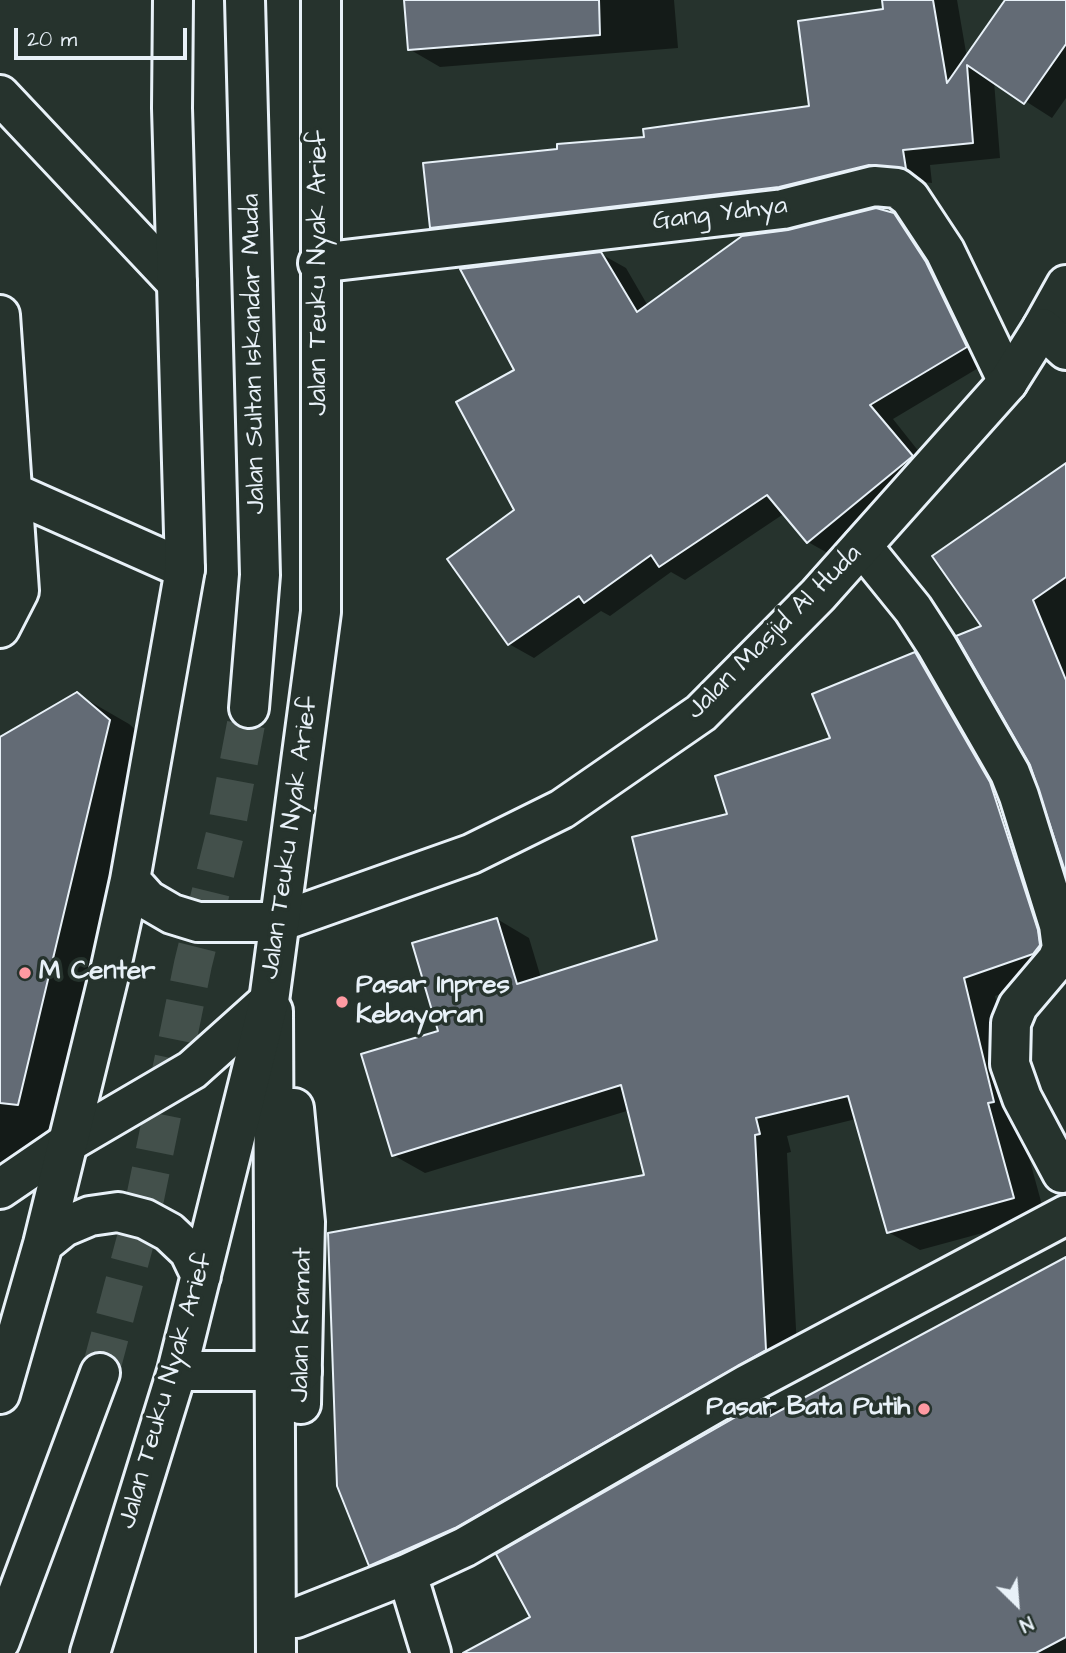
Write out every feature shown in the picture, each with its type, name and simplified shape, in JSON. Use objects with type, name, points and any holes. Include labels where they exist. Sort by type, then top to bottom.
[{"type":"main road","points":[[0,1394],[69,1142],[130,880],[185,569],[173,0]]},
{"type":"main road","name":"Jalan Sultan Iskandar Muda","points":[[245,0],[260,575],[249,708]]},
{"type":"main road","name":"Jalan Teuku Nyak Arief","points":[[90,1653],[177,1371],[271,1008],[276,940],[321,612],[318,263],[321,0]]},
{"type":"main road","points":[[0,95],[177,283]]},
{"type":"main road","name":"Gang Yahya","points":[[318,263],[783,209],[874,186],[897,188],[910,198],[945,251],[1008,382]]},
{"type":"main road","name":"Jalan Masjid Al Huda","points":[[130,880],[148,900],[172,914],[198,922],[226,924],[276,940],[471,854],[562,809],[701,713],[862,546],[1008,382],[1054,339],[1066,285]]},
{"type":"main road","points":[[0,315],[19,591],[0,628]]},
{"type":"main road","points":[[12,492],[185,569]]},
{"type":"main road","points":[[862,546],[913,609],[937,646],[1010,773],[1019,796],[1059,925],[1062,948],[1057,960],[1018,1006],[1011,1023],[1010,1064],[1022,1098],[1062,1173]]},
{"type":"main road","points":[[0,1189],[69,1142],[192,1070],[271,1008]]},
{"type":"main road","points":[[271,1008],[289,1371],[276,1653]]},
{"type":"main road","points":[[43,1244],[64,1227],[90,1216],[118,1212],[145,1219],[169,1232],[188,1251],[201,1276]]},
{"type":"main road","points":[[296,1636],[407,1574],[466,1546],[748,1384],[1066,1215]]},
{"type":"main road","points":[[0,1309],[14,1349]]},
{"type":"main road","points":[[177,1371],[289,1371]]},
{"type":"main road","name":"Jalan Kramat","points":[[289,1371],[296,1636]]},
{"type":"main road","points":[[0,1641],[100,1373]]},
{"type":"main road","points":[[407,1574],[431,1653]]},
{"type":"building","points":[[404,0],[599,0],[600,35],[408,50]]},
{"type":"building","points":[[882,0],[933,0],[947,83],[1005,0],[1066,0],[1066,44],[1024,104],[967,65],[973,143],[903,150],[906,169],[869,165],[779,187],[430,228],[423,163],[557,149],[557,144],[644,137],[643,129],[809,106],[798,21],[883,9]]},
{"type":"building","points":[[876,208],[894,213],[926,262],[967,347],[870,405],[913,456],[807,543],[767,495],[659,567],[651,555],[584,603],[579,596],[508,645],[447,559],[514,510],[456,402],[514,370],[460,269],[601,252],[637,312],[742,236],[788,230]]},
{"type":"building","points":[[1066,463],[1066,577],[1033,600],[1066,680],[1066,874],[1030,765],[956,636],[981,626],[932,556]]},
{"type":"building","points":[[915,652],[990,782],[1038,930],[1040,945],[1033,954],[964,978],[994,1102],[988,1103],[1014,1198],[887,1233],[848,1096],[756,1118],[760,1134],[755,1135],[766,1350],[455,1528],[369,1566],[337,1486],[328,1233],[644,1175],[621,1085],[392,1156],[361,1054],[438,1031],[412,943],[497,918],[517,984],[657,940],[632,837],[727,814],[715,776],[830,738],[812,694]]},
{"type":"building","name":"M Center","points":[[77,692],[110,720],[18,1105],[0,1103],[0,737]]},
{"type":"building","name":"Pasar Bata Putih","points":[[1066,1257],[1066,1637],[1036,1653],[463,1653],[530,1617],[496,1554],[769,1398],[770,1416]]},
{"type":"tunnel","points":[[100,1373],[140,1223],[193,964],[226,830],[249,708]]},
{"type":"place","name":"M Center","points":[[25,973]]},
{"type":"place","name":"Pasar Inpres Kebayoran","points":[[342,1002]]},
{"type":"place","name":"Pasar Bata Putih","points":[[924,1409]]}]
